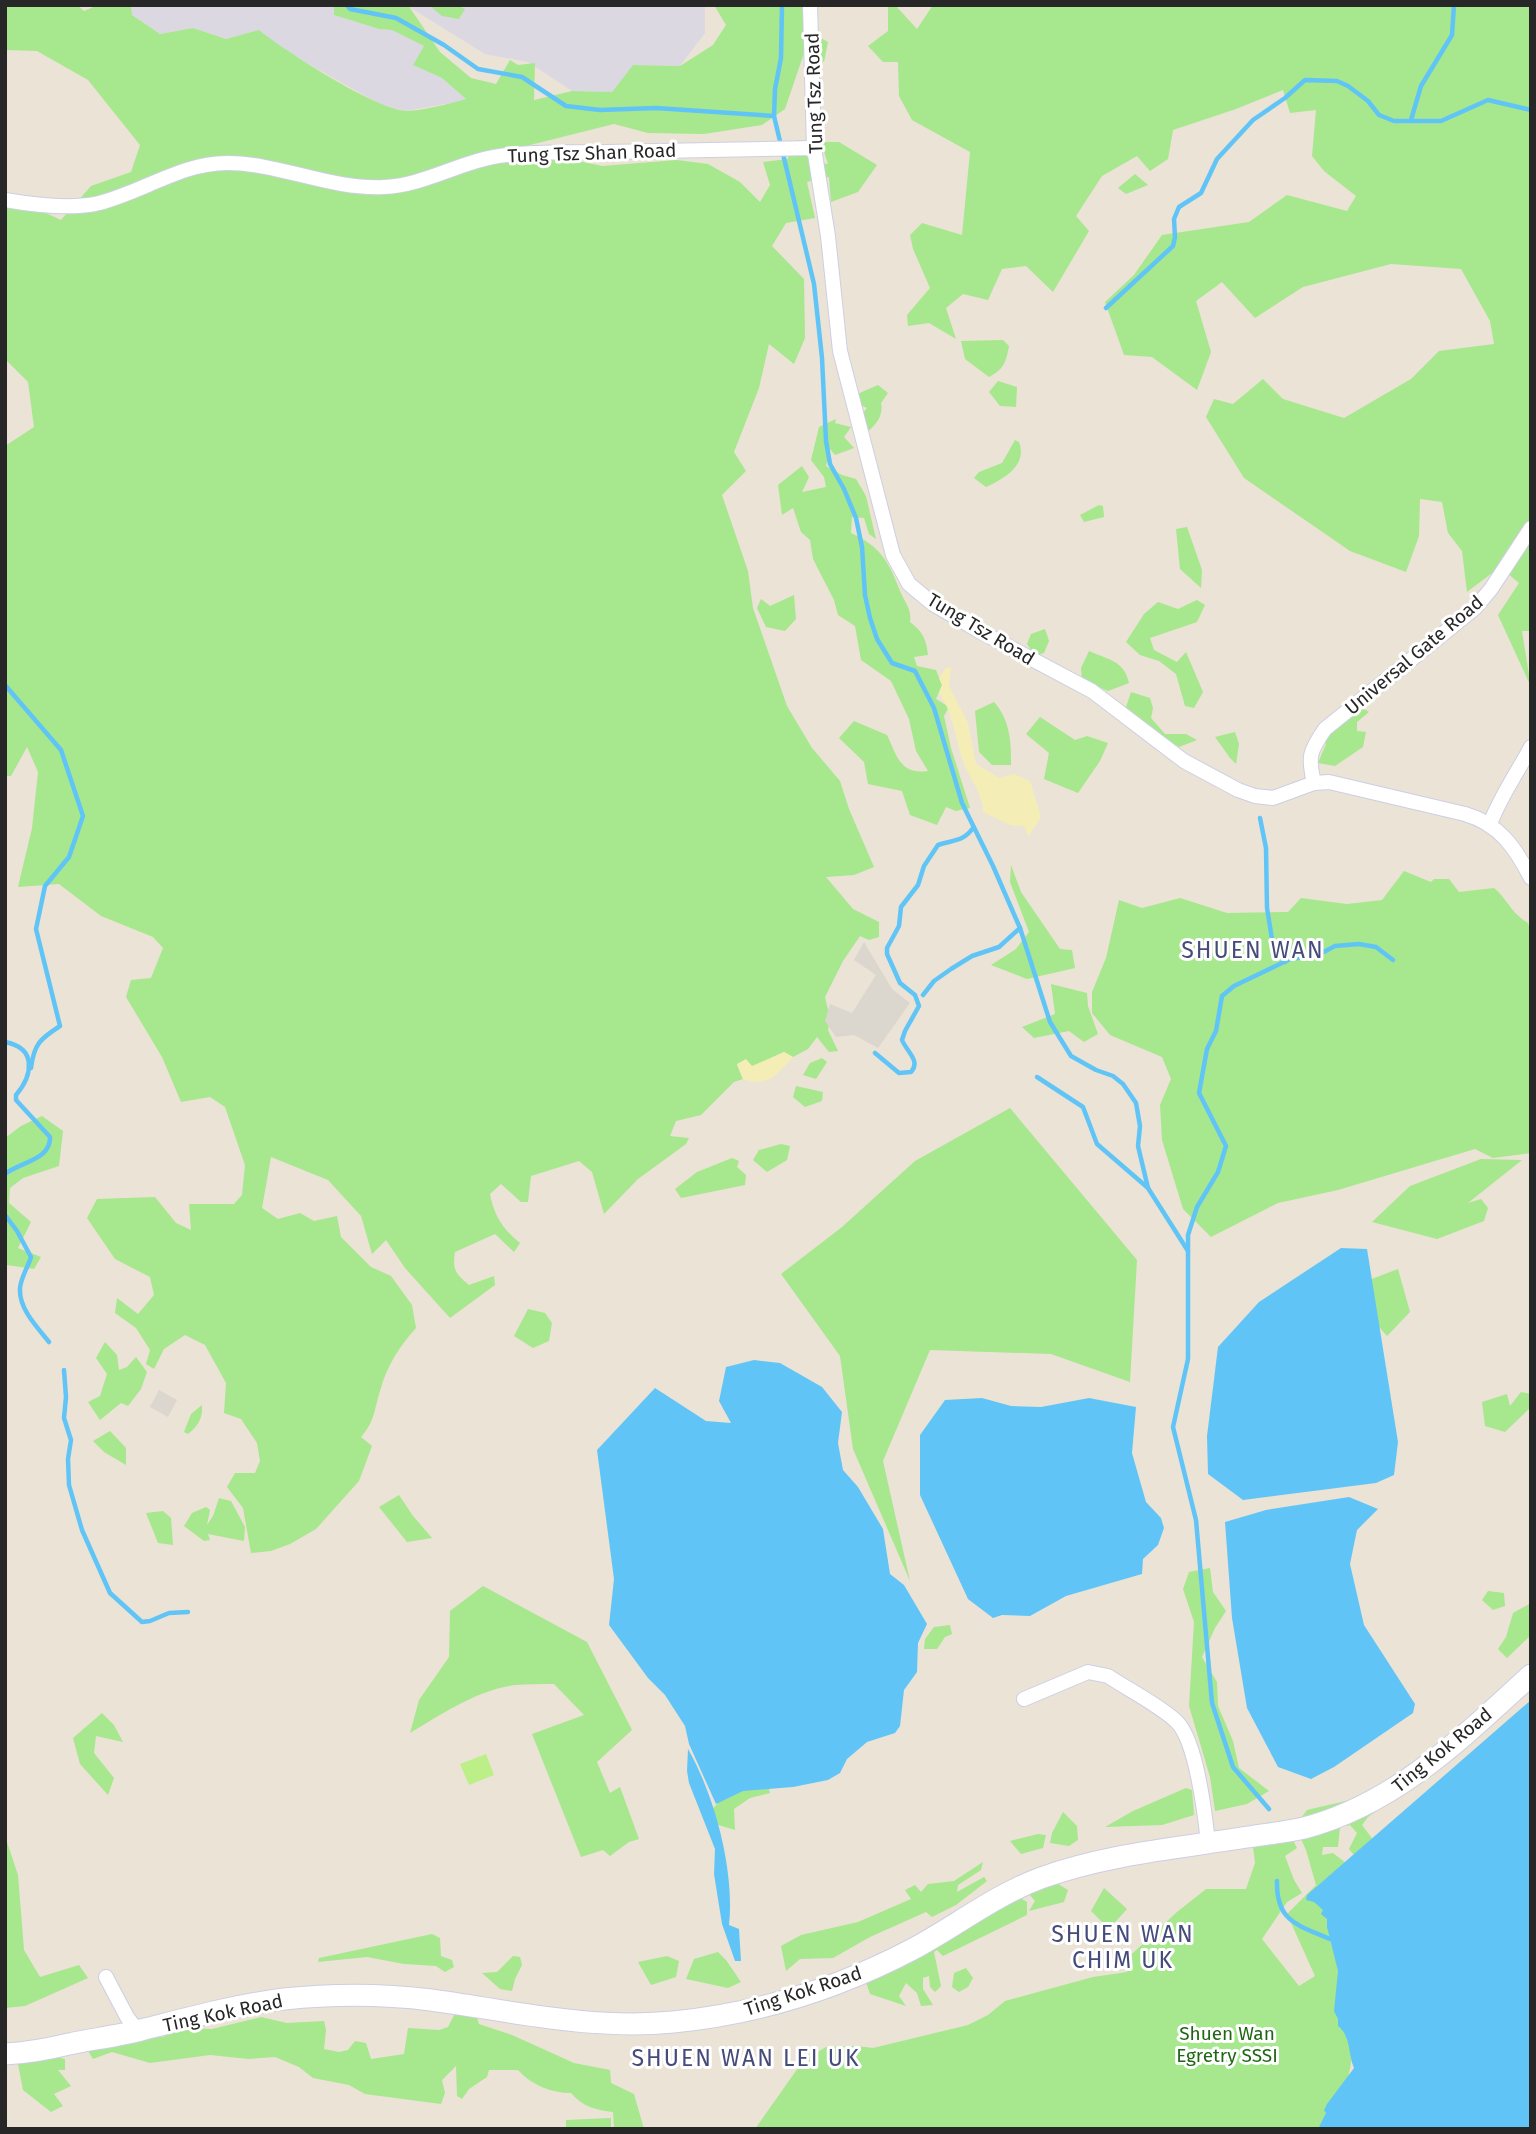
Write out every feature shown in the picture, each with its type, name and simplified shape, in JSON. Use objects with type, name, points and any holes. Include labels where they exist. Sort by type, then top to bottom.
[{"type":"main road","name":"Ting Kok Road","points":[[5,2054],[45,2050],[245,2005],[331,1996],[428,2000],[529,2015],[627,2024],[670,2022],[758,2009],[817,1990],[907,1952],[1014,1890],[1041,1878],[1107,1858],[1304,1828],[1359,1808],[1409,1780],[1531,1675]]},
{"type":"street","name":"Tung Tsz Road","points":[[810,5],[814,148],[828,236],[840,351],[893,555],[909,584],[933,604],[1092,691],[1184,761],[1238,790],[1273,798],[1314,783],[1329,782],[1465,814],[1490,824],[1509,841],[1531,877]]},
{"type":"street","name":"Tung Tsz Shan Road","points":[[5,200],[62,206],[95,204],[195,167],[226,163],[348,186],[385,187],[421,180],[456,166],[502,155],[538,152],[814,148]]},
{"type":"street","name":"Universal Gate Road","points":[[1314,783],[1309,760],[1325,729],[1475,608],[1505,570],[1531,528]]},
{"type":"street","points":[[1490,824],[1500,798],[1512,783],[1531,747]]},
{"type":"street","points":[[1024,1699],[1088,1672],[1098,1673],[1108,1676],[1177,1722],[1186,1734],[1191,1751],[1208,1843]]},
{"type":"street","points":[[106,1977],[127,2017],[138,2031]]},
{"type":"shaded area","points":[[131,5],[334,5],[334,15],[379,29],[392,30],[424,46],[413,65],[442,78],[467,100],[406,111],[385,107],[280,48],[259,30],[226,39],[193,28],[160,34],[132,15]]},
{"type":"shaded area","points":[[406,5],[705,5],[705,33],[680,66],[633,65],[612,92],[572,91],[528,62],[485,54]]},
{"type":"shaded area","points":[[864,942],[892,989],[910,1003],[878,1048],[854,1035],[836,1037],[825,1021],[830,1004],[852,1013],[876,975],[854,960]]},
{"type":"shaded area","points":[[159,1390],[177,1400],[168,1417],[150,1407]]},
{"type":"green space","points":[[5,5],[77,5],[84,11],[98,5],[131,5],[132,15],[160,34],[193,28],[226,39],[259,30],[354,91],[393,108],[407,111],[466,99],[442,78],[413,65],[424,46],[392,30],[379,29],[334,15],[334,5],[408,5],[440,52],[471,78],[496,84],[510,60],[518,65],[535,63],[534,100],[572,91],[612,92],[633,65],[680,66],[713,45],[726,25],[714,5],[801,5],[818,16],[805,29],[828,42],[824,62],[804,53],[785,109],[762,125],[704,134],[648,133],[614,124],[518,148],[602,166],[677,160],[708,164],[740,182],[760,202],[770,185],[763,162],[788,159],[789,143],[800,140],[812,162],[828,164],[821,142],[839,142],[877,165],[858,192],[831,202],[829,177],[807,182],[815,218],[786,223],[772,246],[804,279],[805,338],[794,364],[769,344],[759,388],[734,452],[746,471],[722,495],[748,571],[753,608],[787,706],[812,748],[840,781],[874,867],[854,875],[826,877],[853,909],[879,922],[879,937],[869,940],[860,936],[843,961],[825,997],[830,1018],[828,1030],[838,1051],[829,1052],[817,1037],[808,1049],[793,1057],[784,1052],[752,1067],[737,1065],[743,1079],[734,1082],[701,1115],[676,1121],[670,1136],[689,1138],[686,1144],[638,1179],[604,1214],[592,1172],[579,1161],[531,1176],[528,1202],[521,1202],[501,1184],[490,1194],[494,1209],[504,1227],[520,1243],[514,1252],[495,1234],[455,1252],[456,1271],[469,1285],[494,1276],[495,1285],[450,1318],[405,1268],[386,1240],[372,1254],[361,1216],[328,1180],[271,1157],[262,1208],[278,1219],[300,1213],[314,1221],[337,1216],[341,1237],[371,1267],[391,1276],[412,1305],[416,1328],[390,1365],[372,1420],[361,1437],[372,1446],[359,1481],[316,1529],[271,1551],[251,1553],[243,1508],[227,1487],[235,1473],[255,1473],[260,1461],[257,1443],[241,1419],[224,1413],[226,1383],[205,1345],[185,1335],[164,1349],[154,1369],[146,1364],[150,1350],[136,1328],[115,1313],[117,1298],[138,1314],[154,1295],[150,1277],[115,1259],[87,1218],[97,1199],[155,1197],[176,1223],[191,1230],[189,1204],[234,1204],[242,1195],[245,1165],[225,1107],[210,1097],[181,1102],[162,1057],[126,997],[131,980],[151,978],[163,948],[153,937],[101,916],[59,884],[18,887],[32,828],[38,772],[27,747],[11,776],[5,776],[5,446],[34,427],[28,382],[5,359],[5,194],[61,220],[91,186],[131,172],[140,145],[88,80],[37,51],[5,50]]},
{"type":"green space","points":[[429,5],[456,5],[465,9],[459,19],[442,16]]},
{"type":"green space","points":[[888,5],[895,5],[917,29],[933,5],[1531,5],[1531,631],[1522,631],[1531,687],[1498,615],[1519,583],[1500,567],[1467,592],[1462,551],[1448,533],[1442,502],[1420,499],[1419,536],[1406,572],[1350,551],[1244,478],[1206,417],[1214,399],[1233,404],[1263,379],[1283,399],[1344,418],[1411,379],[1439,351],[1494,344],[1490,321],[1461,269],[1391,264],[1303,287],[1255,318],[1222,282],[1196,301],[1211,352],[1197,390],[1152,357],[1124,355],[1105,302],[1134,275],[1162,235],[1249,222],[1287,195],[1347,211],[1356,196],[1324,171],[1312,156],[1316,110],[1290,113],[1283,90],[1173,130],[1168,159],[1150,171],[1137,156],[1102,176],[1076,216],[1089,231],[1053,292],[1026,266],[1002,269],[988,300],[963,294],[946,308],[956,339],[929,323],[908,326],[907,315],[930,288],[913,249],[910,235],[922,223],[962,235],[970,152],[912,120],[899,96],[898,62],[883,62],[868,46],[888,31]]},
{"type":"green space","points":[[1135,174],[1148,185],[1126,194],[1118,188]]},
{"type":"green space","points":[[1003,340],[1009,346],[1005,361],[998,371],[989,377],[965,359],[961,341]]},
{"type":"green space","points":[[998,381],[1017,387],[1016,407],[1000,406],[989,392]]},
{"type":"green space","points":[[878,385],[888,393],[881,403],[878,420],[865,434],[859,418],[867,408],[855,403],[855,395]]},
{"type":"green space","points":[[836,419],[835,423],[851,427],[844,437],[854,448],[835,455],[830,449],[826,466],[856,479],[866,496],[876,539],[869,534],[864,518],[852,517],[851,533],[869,543],[887,563],[909,610],[910,622],[921,633],[926,645],[928,655],[914,657],[917,666],[936,670],[942,685],[936,699],[949,707],[944,716],[970,808],[956,811],[946,807],[937,825],[910,815],[902,791],[868,784],[864,762],[839,738],[854,721],[887,735],[905,767],[928,771],[916,751],[909,719],[891,681],[861,660],[855,626],[838,615],[834,600],[813,559],[810,540],[801,532],[793,508],[782,515],[778,485],[802,466],[809,477],[802,492],[826,487],[824,477],[811,460],[819,427]]},
{"type":"green space","points":[[1015,440],[1019,442],[1021,450],[1017,465],[1012,471],[986,487],[974,478],[979,472],[1002,463]]},
{"type":"green space","points":[[1099,505],[1103,506],[1104,517],[1084,522],[1080,515]]},
{"type":"green space","points":[[1187,527],[1202,570],[1201,588],[1180,569],[1176,529]]},
{"type":"green space","points":[[794,595],[796,619],[785,631],[766,627],[757,608],[761,599],[770,606]]},
{"type":"green space","points":[[1197,600],[1205,605],[1197,622],[1150,638],[1154,650],[1177,662],[1186,652],[1203,692],[1194,708],[1185,706],[1176,674],[1159,661],[1140,655],[1126,642],[1144,614],[1158,602],[1178,609]]},
{"type":"green space","points":[[1045,629],[1049,641],[1044,653],[1035,656],[1027,644],[1031,634]]},
{"type":"green space","points":[[1089,651],[1119,665],[1127,675],[1129,683],[1108,691],[1082,680],[1081,668]]},
{"type":"green space","points":[[1131,692],[1150,698],[1153,708],[1151,718],[1165,734],[1186,734],[1197,740],[1179,747],[1158,737],[1125,710]]},
{"type":"green space","points":[[1353,701],[1369,712],[1357,722],[1357,731],[1366,732],[1363,747],[1335,766],[1318,763],[1326,744],[1319,732]]},
{"type":"green space","points":[[994,702],[1008,731],[1011,765],[992,765],[979,752],[975,711]]},
{"type":"green space","points":[[1040,717],[1075,740],[1087,736],[1108,743],[1100,761],[1078,793],[1044,779],[1049,753],[1026,734]]},
{"type":"green space","points":[[1235,732],[1239,744],[1236,764],[1215,737]]},
{"type":"green space","points":[[1011,865],[1021,892],[1060,949],[1072,950],[1075,968],[1027,979],[991,965],[1016,949],[1029,932],[1010,882]]},
{"type":"green space","points":[[1404,871],[1431,882],[1434,879],[1449,879],[1459,892],[1494,888],[1517,915],[1528,923],[1531,933],[1531,1153],[1493,1158],[1475,1149],[1338,1190],[1278,1203],[1211,1237],[1183,1209],[1162,1140],[1160,1105],[1171,1079],[1162,1057],[1110,1035],[1092,1013],[1092,992],[1106,958],[1119,900],[1142,908],[1180,898],[1227,913],[1288,912],[1301,898],[1347,904],[1382,900]]},
{"type":"green space","points":[[1051,984],[1087,993],[1088,1006],[1098,1034],[1084,1042],[1069,1031],[1034,1038],[1022,1027],[1055,1014]]},
{"type":"green space","points":[[822,1058],[827,1062],[816,1079],[803,1075],[810,1063]]},
{"type":"green space","points":[[796,1086],[823,1092],[822,1101],[805,1107],[793,1097]]},
{"type":"green space","points":[[1010,1108],[1137,1260],[1130,1382],[1051,1354],[930,1350],[883,1461],[910,1581],[853,1449],[840,1356],[781,1274],[842,1227],[915,1161]]},
{"type":"green space","points":[[42,1116],[63,1131],[59,1166],[23,1178],[10,1188],[9,1203],[31,1222],[18,1248],[41,1257],[34,1269],[7,1265],[5,1267],[5,1138],[21,1126]]},
{"type":"green space","points":[[781,1144],[790,1146],[787,1160],[767,1172],[753,1160],[759,1150]]},
{"type":"green space","points":[[732,1158],[739,1161],[737,1167],[746,1175],[745,1185],[681,1198],[675,1189],[697,1172]]},
{"type":"green space","points":[[1481,1159],[1522,1160],[1468,1203],[1481,1199],[1488,1208],[1484,1221],[1437,1239],[1372,1222],[1410,1186]]},
{"type":"green space","points":[[1398,1269],[1410,1312],[1387,1336],[1367,1313],[1361,1283]]},
{"type":"green space","points":[[528,1309],[545,1313],[552,1323],[549,1341],[533,1348],[514,1336]]},
{"type":"green space","points":[[105,1342],[117,1355],[119,1370],[127,1367],[136,1357],[147,1372],[141,1389],[128,1406],[121,1403],[100,1420],[88,1402],[100,1396],[107,1374],[96,1358]]},
{"type":"green space","points":[[1521,1392],[1531,1394],[1531,1407],[1505,1432],[1485,1426],[1482,1402],[1507,1394],[1510,1406]]},
{"type":"green space","points":[[202,1405],[201,1418],[197,1425],[188,1434],[184,1432],[191,1414]]},
{"type":"green space","points":[[110,1431],[126,1448],[126,1465],[104,1452],[93,1441]]},
{"type":"green space","points":[[399,1495],[432,1538],[407,1542],[379,1507]]},
{"type":"green space","points":[[219,1498],[231,1501],[245,1527],[244,1541],[208,1534],[210,1540],[204,1541],[184,1526],[192,1513],[206,1507],[210,1510],[207,1525]]},
{"type":"green space","points":[[163,1511],[171,1518],[173,1545],[158,1543],[146,1513]]},
{"type":"green space","points":[[1210,1568],[1213,1592],[1226,1611],[1202,1657],[1217,1682],[1218,1706],[1233,1741],[1239,1768],[1269,1791],[1247,1804],[1215,1811],[1210,1777],[1189,1706],[1194,1622],[1183,1589],[1189,1572]]},
{"type":"green space","points":[[483,1586],[587,1642],[632,1730],[597,1762],[610,1793],[620,1787],[639,1839],[629,1842],[610,1856],[603,1850],[581,1857],[532,1734],[584,1715],[554,1684],[515,1685],[487,1692],[410,1733],[419,1700],[449,1657],[450,1611]]},
{"type":"green space","points":[[1488,1591],[1504,1593],[1505,1606],[1493,1610],[1482,1600]]},
{"type":"green space","points":[[1531,1603],[1531,1635],[1507,1658],[1498,1649],[1506,1637],[1513,1613]]},
{"type":"green space","points":[[950,1625],[952,1634],[945,1637],[937,1649],[924,1649],[925,1639],[934,1627]]},
{"type":"green space","points":[[102,1713],[114,1725],[123,1742],[96,1736],[94,1753],[114,1778],[108,1795],[80,1764],[73,1738]]},
{"type":"green space","points":[[486,1754],[494,1775],[469,1785],[460,1764]]},
{"type":"green space","points":[[767,1782],[770,1793],[750,1798],[734,1809],[735,1830],[709,1822],[710,1812],[731,1788]]},
{"type":"green space","points":[[1186,1788],[1192,1790],[1194,1815],[1162,1825],[1105,1827],[1133,1811]]},
{"type":"green space","name":"Shuen Wan Egretry SSSI","points":[[1350,1800],[1386,1804],[1362,1825],[1374,1841],[1358,1860],[1349,1849],[1357,1833],[1350,1825],[1340,1827],[1338,1847],[1323,1847],[1322,1855],[1333,1853],[1346,1863],[1316,1887],[1345,1979],[1353,2038],[1350,2068],[1342,2098],[1326,2129],[755,2129],[798,2068],[826,2047],[873,2048],[968,2025],[988,2015],[1005,2001],[1093,1977],[1127,1972],[1115,1953],[1133,1953],[1206,1889],[1246,1889],[1255,1863],[1252,1839],[1286,1827],[1297,1848],[1285,1856],[1302,1893],[1287,1902],[1262,1939],[1299,1986],[1315,1976],[1287,1914],[1316,1885],[1306,1850],[1295,1826],[1307,1810]]},
{"type":"green space","points":[[1063,1812],[1077,1826],[1078,1840],[1069,1846],[1050,1843]]},
{"type":"green space","points":[[1038,1834],[1046,1835],[1043,1848],[1021,1854],[1010,1841]]},
{"type":"green space","points":[[5,1836],[18,1875],[24,1950],[40,1977],[79,1965],[88,1978],[25,2006],[5,2008]]},
{"type":"green space","points":[[983,1862],[981,1870],[958,1885],[957,1892],[984,1877],[987,1881],[956,1905],[932,1917],[926,1912],[870,1937],[833,1958],[800,1959],[786,1971],[781,1946],[801,1935],[858,1922],[911,1899],[905,1890],[915,1885],[921,1892],[928,1884],[954,1881]]},
{"type":"green space","points":[[1050,1879],[1068,1890],[1064,1902],[1029,1911],[1035,1901],[1022,1886]]},
{"type":"green space","points":[[1104,1888],[1127,1909],[1109,1929],[1091,1911]]},
{"type":"green space","points":[[1015,1895],[1027,1902],[1027,1915],[943,1956],[937,1950],[934,1952],[941,1986],[935,1992],[930,1987],[929,1976],[923,1978],[923,1989],[933,2005],[921,2006],[917,1993],[906,1983],[899,1996],[906,2006],[870,1994],[866,1982]]},
{"type":"green space","points":[[432,1934],[440,1938],[441,1956],[452,1960],[454,1967],[445,1972],[436,1966],[404,1964],[367,1957],[318,1962],[319,1958]]},
{"type":"green space","points":[[718,1952],[741,1982],[728,1988],[686,1979],[694,1959]]},
{"type":"green space","points":[[513,1956],[520,1957],[522,1965],[512,1991],[500,1989],[482,1973],[497,1972]]},
{"type":"green space","points":[[667,1956],[679,1961],[676,1977],[651,1985],[638,1962]]},
{"type":"green space","points":[[966,1968],[973,1978],[968,1987],[959,1992],[952,1987],[954,1973]]},
{"type":"green space","points":[[462,2000],[472,2001],[479,2024],[512,2035],[574,2063],[610,2070],[611,2083],[634,2094],[644,2129],[614,2129],[613,2112],[590,2107],[571,2093],[542,2087],[518,2070],[489,2070],[487,2077],[469,2089],[462,2099],[457,2096],[456,2066],[442,2080],[445,2093],[441,2104],[365,2094],[349,2085],[313,2078],[299,2067],[275,2057],[249,2059],[210,2055],[150,2063],[112,2052],[93,2059],[88,2051],[145,2035],[163,2037],[180,2028],[212,2029],[261,2017],[287,2023],[324,2021],[324,2049],[339,2052],[348,2050],[355,2041],[366,2043],[371,2059],[404,2054],[408,2028],[439,2030],[448,2027]]},
{"type":"green space","points":[[57,2057],[65,2059],[65,2070],[58,2070],[71,2086],[54,2094],[63,2106],[51,2112],[23,2090],[18,2064]]},
{"type":"green space","points":[[611,2118],[611,2129],[566,2129],[566,2120]]},
{"type":"sand","points":[[951,667],[949,686],[968,723],[976,764],[999,778],[1014,774],[1030,781],[1041,817],[1028,837],[1025,827],[1010,825],[983,812],[979,794],[965,766],[952,720],[939,693],[942,685],[939,678],[946,668]]},
{"type":"sand","points":[[784,1052],[793,1057],[771,1078],[759,1082],[743,1079],[737,1064],[746,1059],[752,1066]]},
{"type":"water","points":[[1341,1248],[1367,1249],[1398,1442],[1394,1475],[1376,1483],[1243,1500],[1208,1474],[1207,1436],[1218,1347],[1259,1302]]},
{"type":"water","points":[[754,1360],[780,1363],[822,1387],[842,1412],[838,1443],[843,1470],[858,1487],[883,1529],[890,1574],[904,1585],[927,1624],[918,1643],[917,1672],[904,1690],[900,1726],[895,1733],[867,1742],[847,1759],[840,1773],[828,1780],[793,1787],[743,1791],[716,1804],[689,1744],[685,1726],[665,1695],[648,1678],[609,1625],[614,1579],[597,1450],[655,1388],[706,1421],[731,1423],[719,1401],[726,1367]]},
{"type":"water","points":[[982,1398],[1011,1406],[1041,1407],[1089,1398],[1136,1407],[1132,1453],[1146,1502],[1161,1518],[1164,1528],[1158,1545],[1143,1559],[1142,1574],[1066,1596],[1030,1616],[1002,1615],[993,1618],[968,1599],[920,1495],[920,1435],[945,1400]]},
{"type":"water","points":[[1349,1497],[1378,1509],[1357,1530],[1350,1564],[1364,1625],[1415,1704],[1413,1713],[1334,1767],[1311,1779],[1278,1767],[1247,1708],[1232,1618],[1225,1522],[1266,1510]]},
{"type":"water","points":[[1531,1700],[1531,2129],[1318,2129],[1326,2113],[1324,2110],[1327,2104],[1354,2068],[1347,2040],[1338,2026],[1334,2011],[1338,1971],[1327,1919],[1321,1914],[1323,1910],[1314,1902],[1306,1900],[1307,1895]]},
{"type":"water","points":[[688,1749],[707,1789],[721,1835],[729,1882],[729,1925],[739,1929],[741,1961],[735,1961],[722,1924],[714,1874],[715,1849],[689,1783]]},
{"type":"waterway","points":[[347,5],[350,9],[396,18],[444,45],[478,69],[522,77],[566,106],[600,110],[656,108],[774,116]]},
{"type":"waterway","points":[[782,5],[781,58],[775,89],[774,116],[814,284],[830,464],[856,518],[870,618],[877,639],[892,663],[915,671],[934,708],[962,803],[1020,928],[1050,1022],[1071,1056],[1113,1076],[1123,1084],[1136,1103],[1140,1126],[1138,1146],[1148,1188]]},
{"type":"waterway","points":[[1411,120],[1421,86],[1452,35],[1454,5]]},
{"type":"waterway","points":[[1106,308],[1173,246],[1174,219],[1179,207],[1201,193],[1217,159],[1253,120],[1305,80],[1337,81],[1348,86],[1368,101],[1379,115],[1394,121],[1441,121],[1488,100],[1531,110]]},
{"type":"waterway","points":[[5,685],[61,750],[83,816],[69,857],[45,886],[36,929],[60,1026],[39,1043],[31,1068]]},
{"type":"waterway","points":[[1260,818],[1266,848],[1267,908],[1272,939],[1285,962]]},
{"type":"waterway","points":[[875,1053],[899,1073],[911,1072],[914,1068],[914,1060],[902,1040],[919,1006],[915,995],[900,983],[887,948],[899,926],[901,907],[918,885],[924,866],[938,845],[961,838],[973,828]]},
{"type":"waterway","points":[[923,995],[934,981],[951,969],[972,956],[999,947],[1020,928]]},
{"type":"waterway","points":[[1269,1809],[1233,1767],[1212,1703],[1196,1520],[1173,1427],[1188,1359],[1188,1235],[1197,1207],[1218,1172],[1226,1146],[1199,1093],[1207,1049],[1216,1031],[1222,996],[1234,986],[1290,959],[1318,955],[1335,946],[1359,944],[1376,947],[1393,960]]},
{"type":"waterway","points":[[5,1042],[23,1050],[29,1063],[26,1079],[16,1095],[16,1100],[50,1137],[46,1151],[40,1156],[5,1174]]},
{"type":"waterway","points":[[1037,1077],[1083,1107],[1097,1144],[1148,1188],[1188,1251]]},
{"type":"waterway","points":[[5,1215],[31,1257],[20,1285],[22,1304],[49,1342]]},
{"type":"waterway","points":[[64,1370],[64,1418],[71,1440],[68,1459],[69,1485],[82,1530],[110,1593],[142,1622],[169,1613],[188,1612]]},
{"type":"waterway","points":[[1277,1881],[1280,1905],[1285,1914],[1299,1925],[1330,1939]]},
{"type":"district","name":"SHUEN WAN","points":[[1253,950]]},
{"type":"district","name":"SHUEN WAN CHIM UK","points":[[1123,1947]]},
{"type":"district","name":"SHUEN WAN LEI UK","points":[[746,2058]]}]
